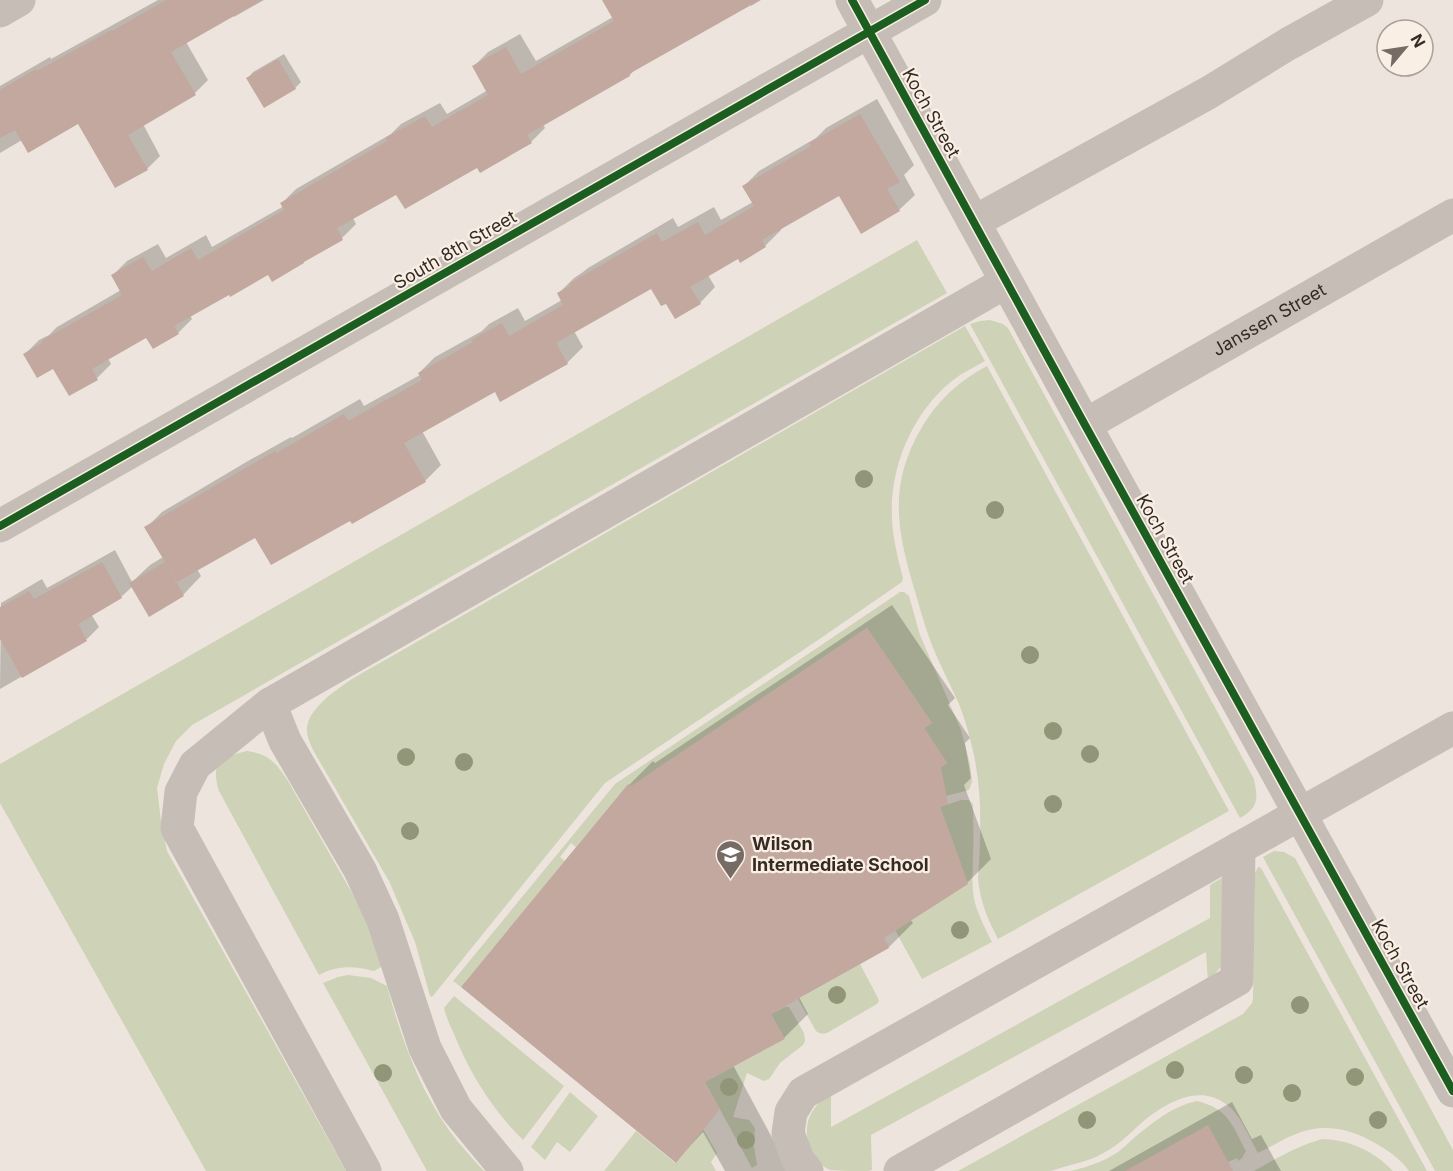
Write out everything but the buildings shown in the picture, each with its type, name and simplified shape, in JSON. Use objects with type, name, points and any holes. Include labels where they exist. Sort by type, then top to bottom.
[{"type":"street","points":[[0,11],[19,0]]},
{"type":"street","name":"Koch Street","points":[[852,0],[1453,1091]]},
{"type":"street","name":"South 8th Street","points":[[0,526],[925,0]]},
{"type":"street","points":[[974,222],[1209,93],[1288,44],[1367,0]]},
{"type":"street","name":"Janssen Street","points":[[1085,425],[1453,215]]},
{"type":"street","points":[[365,1171],[177,828],[180,792],[195,765],[270,704],[1006,282]]},
{"type":"street","points":[[270,704],[285,741],[360,870],[383,920],[424,1048],[456,1109],[507,1171]]},
{"type":"street","points":[[807,1171],[798,1160],[788,1133],[791,1112],[803,1093],[1453,728]]},
{"type":"street","points":[[900,1171],[1237,980],[1239,848]]},
{"type":"green space","points":[[917,240],[947,293],[192,725],[176,741],[164,764],[157,788],[167,851],[346,1171],[206,1171],[0,803],[0,764]]},
{"type":"green space","points":[[990,320],[1008,328],[1254,779],[1256,802],[1251,810],[1240,818],[970,324]]},
{"type":"green space","points":[[965,326],[985,361],[960,375],[930,403],[908,438],[895,478],[892,519],[902,582],[605,783],[432,997],[430,996],[415,942],[389,881],[313,750],[307,727],[318,706],[340,687],[365,671]]},
{"type":"green space","points":[[987,366],[1229,811],[998,939],[985,910],[979,887],[978,777],[969,733],[923,618],[907,564],[899,505],[904,467],[911,447],[922,427],[950,392]]},
{"type":"green space","points":[[900,592],[909,596],[920,635],[961,730],[970,764],[972,782],[969,790],[946,796],[934,772],[947,763],[924,728],[932,723],[867,628],[649,774],[636,791],[628,784],[576,847],[571,843],[560,857],[565,861],[461,987],[453,981],[615,784]]},
{"type":"green space","points":[[247,751],[261,754],[271,760],[288,781],[360,907],[375,940],[383,966],[374,971],[353,967],[339,968],[319,975],[219,791],[216,773],[220,762]]},
{"type":"green space","points":[[961,800],[969,800],[973,804],[972,879],[974,897],[978,913],[992,942],[922,979],[885,912],[968,884],[940,807]]},
{"type":"green space","points":[[1274,851],[1284,852],[1295,858],[1453,1150],[1453,1171],[1435,1171],[1263,857]]},
{"type":"green space","points":[[1258,867],[1261,868],[1427,1171],[1409,1171],[1388,1151],[1364,1137],[1345,1130],[1325,1128],[1306,1131],[1286,1138],[1258,1153],[1240,1120],[1226,1104],[1216,1098],[1195,1095],[1164,1107],[1146,1119],[1115,1146],[1086,1161],[1051,1171],[958,1171],[1243,1014],[1252,1003],[1253,998],[1255,873]]},
{"type":"green space","points":[[1225,876],[1224,963],[1208,982],[1206,952],[871,1135],[872,1170],[830,1170],[823,1166],[812,1153],[807,1136],[809,1120],[816,1106],[831,1092],[831,1127],[1210,918],[1210,885]]},
{"type":"green space","points":[[860,964],[879,1001],[827,1033],[817,1032],[798,999]]},
{"type":"green space","points":[[348,975],[371,978],[387,986],[399,1027],[424,1088],[446,1126],[484,1171],[427,1171],[323,983]]},
{"type":"green space","points":[[454,996],[564,1086],[523,1140],[492,1103],[460,1049],[444,1008]]},
{"type":"green space","points":[[789,1007],[804,1033],[805,1041],[780,1063],[769,1079],[764,1081],[747,1073],[733,1117],[749,1120],[755,1128],[754,1146],[757,1165],[752,1168],[705,1082],[785,1039],[771,1014]]},
{"type":"green space","points":[[570,1092],[598,1116],[570,1152],[557,1142],[545,1160],[531,1147]]},
{"type":"green space","points":[[1197,1101],[1208,1104],[1223,1113],[1233,1126],[1246,1151],[1238,1161],[1237,1158],[1228,1162],[1125,1171],[1070,1171],[1095,1164],[1112,1156],[1165,1115],[1180,1106]]},
{"type":"green space","points":[[703,1129],[717,1153],[711,1162],[716,1171],[604,1171],[636,1131],[675,1163]]},
{"type":"green space","points":[[1322,1139],[1352,1144],[1370,1152],[1393,1171],[1254,1171],[1296,1149]]},
{"type":"cycle path","points":[[852,0],[1453,1091]]},
{"type":"cycle path","points":[[0,526],[925,0]]},
{"type":"place","name":"Wilson Intermediate School","points":[[731,880]]}]
